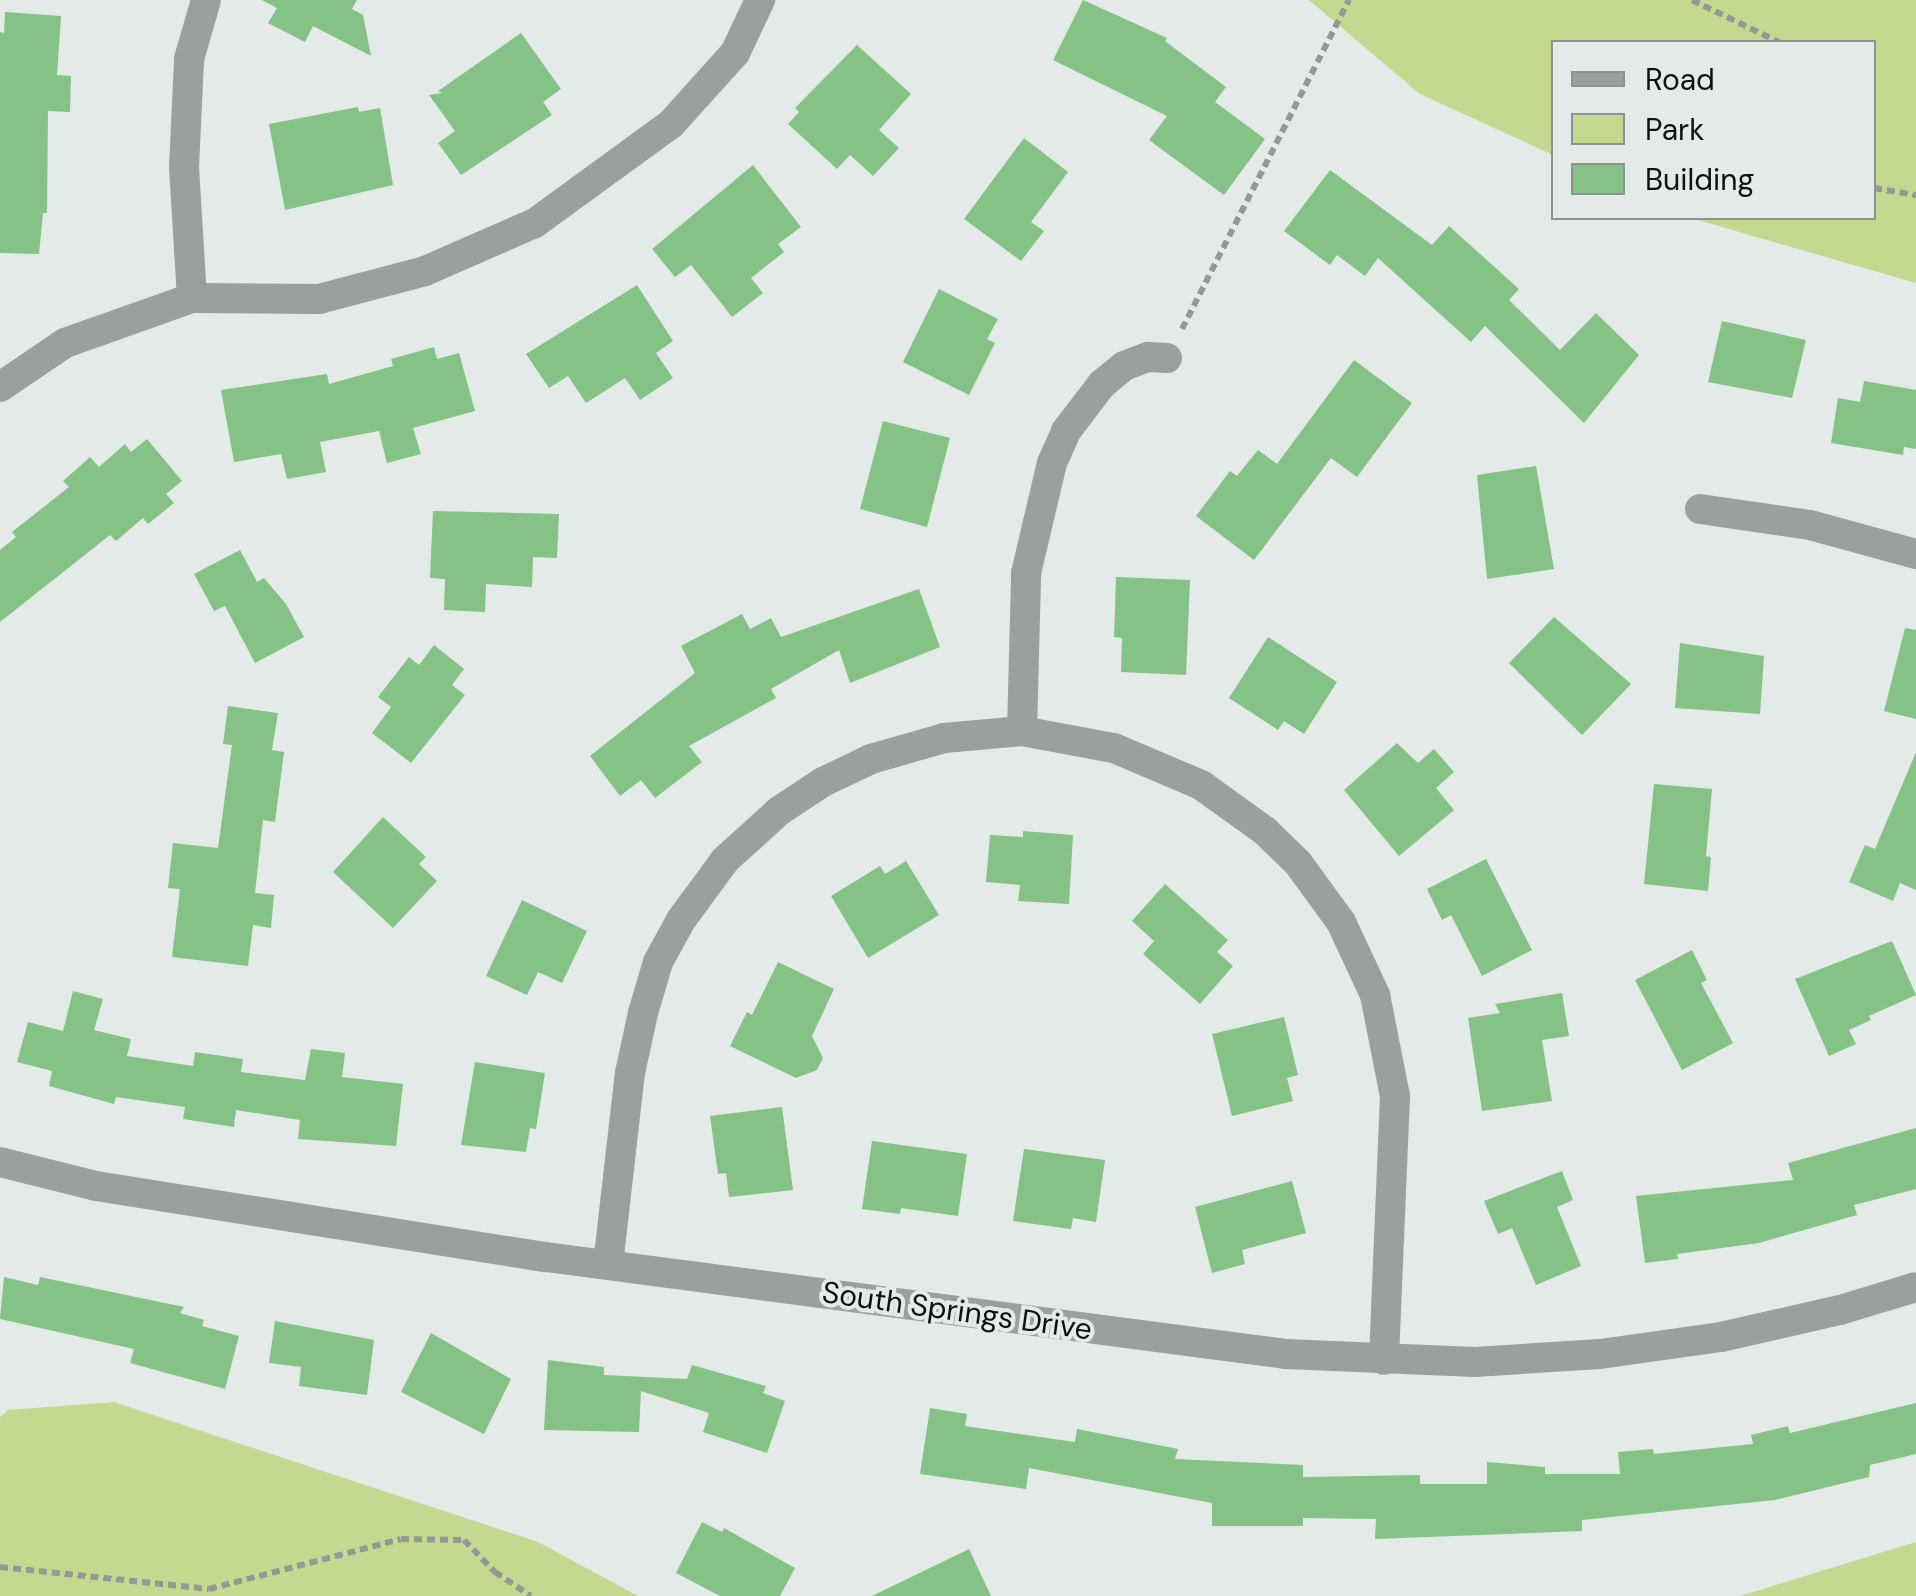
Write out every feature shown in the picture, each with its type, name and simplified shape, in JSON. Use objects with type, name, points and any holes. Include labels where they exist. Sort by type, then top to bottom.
[{"type":"street","points":[[192,298],[184,167],[190,59],[206,0]]},
{"type":"street","points":[[0,386],[65,343],[192,298],[319,299],[425,271],[535,223],[671,124],[735,54],[760,0]]},
{"type":"street","points":[[1022,731],[1026,573],[1052,462],[1066,432],[1102,384],[1124,366],[1148,356],[1168,358]]},
{"type":"street","points":[[1700,509],[1810,525],[1916,554]]},
{"type":"street","points":[[608,1265],[630,1073],[643,1013],[658,962],[673,934],[725,860],[779,811],[823,782],[871,759],[954,736],[1022,731],[1114,748],[1201,785],[1265,830],[1298,864],[1342,922],[1375,995],[1395,1096],[1384,1360]]},
{"type":"street","name":"South Springs Drive","points":[[0,1162],[96,1186],[608,1265],[1286,1354],[1475,1362],[1617,1352],[1721,1337],[1840,1310],[1916,1287]]},
{"type":"path","points":[[1168,358],[1349,0]]},
{"type":"path","points":[[1692,0],[1775,40]]},
{"type":"path","points":[[1876,188],[1916,195]]},
{"type":"path","points":[[0,1567],[209,1589],[401,1540],[464,1540],[495,1572],[531,1596]]},
{"type":"green space","points":[[1309,0],[1916,0],[1916,283],[1698,220],[1876,220],[1876,40],[1551,40],[1551,154],[1420,94]]},
{"type":"green space","points":[[114,1402],[538,1542],[638,1596],[0,1596],[0,1417],[8,1410]]},
{"type":"green space","points":[[1916,1542],[1916,1596],[1740,1596]]},
{"type":"building","points":[[262,0],[357,0],[352,9],[363,15],[371,56],[313,26],[305,42],[268,23],[277,8]]},
{"type":"building","points":[[1083,0],[1167,38],[1165,41],[1226,87],[1215,102],[1265,139],[1224,195],[1149,140],[1167,116],[1053,60]]},
{"type":"building","points":[[5,12],[61,16],[57,75],[71,76],[70,112],[48,111],[47,213],[43,213],[39,254],[0,253],[0,32],[4,33]]},
{"type":"building","points":[[521,33],[561,89],[543,102],[552,115],[461,175],[438,143],[455,131],[429,95],[442,93],[438,91]]},
{"type":"building","points":[[857,45],[911,94],[879,130],[899,148],[873,176],[850,155],[837,169],[788,124],[799,112],[795,108]]},
{"type":"building","points":[[358,107],[359,112],[380,108],[393,185],[285,210],[269,124]]},
{"type":"building","points":[[1024,138],[1068,172],[1031,222],[1044,231],[1021,261],[964,219]]},
{"type":"building","points":[[753,165],[801,227],[778,244],[784,252],[751,278],[763,293],[732,317],[691,265],[675,277],[652,249]]},
{"type":"building","points":[[1330,170],[1432,245],[1449,226],[1519,289],[1509,300],[1560,350],[1596,313],[1639,355],[1584,423],[1485,326],[1471,342],[1378,258],[1365,276],[1337,255],[1330,265],[1284,231]]},
{"type":"building","points":[[637,285],[673,341],[656,353],[673,378],[640,400],[625,378],[586,403],[568,376],[549,388],[526,354]]},
{"type":"building","points":[[939,289],[998,319],[987,339],[995,343],[969,395],[903,362]]},
{"type":"building","points":[[1722,321],[1806,340],[1792,398],[1708,382]]},
{"type":"building","points":[[434,347],[437,359],[459,353],[475,411],[413,428],[421,454],[387,463],[379,431],[320,442],[326,472],[287,479],[281,454],[234,462],[221,390],[327,374],[329,384],[393,366],[391,359]]},
{"type":"building","points":[[1354,360],[1412,403],[1357,477],[1331,458],[1254,560],[1196,516],[1230,471],[1237,476],[1258,450],[1277,464]]},
{"type":"building","points":[[1864,381],[1916,390],[1916,449],[1904,447],[1903,455],[1831,443],[1838,398],[1860,402]]},
{"type":"building","points":[[883,421],[950,438],[927,527],[860,509]]},
{"type":"building","points":[[147,439],[182,481],[166,494],[174,503],[148,524],[143,518],[116,541],[110,535],[0,622],[0,550],[16,537],[12,532],[69,487],[63,481],[90,457],[99,467],[125,444],[131,452]]},
{"type":"building","points":[[1536,466],[1554,569],[1487,579],[1477,475]]},
{"type":"building","points":[[433,511],[559,514],[557,558],[533,557],[532,587],[486,584],[485,612],[444,610],[445,579],[430,578]]},
{"type":"building","points":[[240,550],[257,582],[264,578],[286,604],[304,637],[255,663],[225,606],[214,611],[194,574]]},
{"type":"building","points":[[1116,577],[1190,580],[1186,675],[1121,672],[1122,638],[1114,637]]},
{"type":"building","points":[[919,589],[940,647],[850,683],[839,650],[771,689],[776,698],[689,746],[702,762],[655,798],[641,780],[620,796],[590,756],[695,673],[681,646],[742,614],[750,629],[771,618],[781,637]]},
{"type":"building","points":[[1554,617],[1631,684],[1582,735],[1509,663]]},
{"type":"building","points":[[1905,628],[1916,630],[1916,719],[1884,711]]},
{"type":"building","points":[[1268,637],[1337,682],[1304,734],[1284,721],[1278,730],[1229,698]]},
{"type":"building","points":[[1680,643],[1764,656],[1760,714],[1675,708]]},
{"type":"building","points":[[434,645],[464,669],[452,685],[465,695],[411,763],[372,733],[391,707],[378,697],[409,657],[419,665]]},
{"type":"building","points":[[228,706],[278,713],[272,750],[284,752],[275,822],[263,820],[255,893],[274,895],[271,928],[253,925],[248,966],[172,957],[180,889],[168,888],[173,843],[218,848],[232,745],[223,744]]},
{"type":"building","points":[[1397,743],[1418,763],[1434,749],[1454,772],[1436,788],[1454,810],[1399,856],[1344,790]]},
{"type":"building","points":[[1916,752],[1916,890],[1900,883],[1893,901],[1849,882],[1865,845],[1875,849]]},
{"type":"building","points":[[1654,784],[1712,789],[1706,856],[1711,857],[1708,891],[1644,884]]},
{"type":"building","points":[[383,817],[426,857],[419,864],[437,881],[393,928],[333,872]]},
{"type":"building","points":[[1023,831],[1073,835],[1069,904],[1018,901],[1020,885],[986,882],[990,835],[1023,837]]},
{"type":"building","points":[[1486,859],[1532,950],[1482,976],[1451,915],[1442,920],[1427,889]]},
{"type":"building","points":[[906,861],[939,915],[868,958],[831,896],[880,866],[885,874]]},
{"type":"building","points":[[1165,884],[1228,940],[1217,952],[1233,966],[1200,1004],[1143,954],[1154,941],[1132,921]]},
{"type":"building","points":[[522,900],[587,931],[562,983],[538,972],[527,995],[486,976]]},
{"type":"building","points":[[1892,941],[1916,995],[1869,1016],[1871,1020],[1849,1030],[1856,1044],[1829,1056],[1795,979]]},
{"type":"building","points":[[1692,950],[1707,980],[1701,983],[1733,1043],[1682,1070],[1635,980]]},
{"type":"building","points":[[778,962],[834,989],[812,1036],[823,1058],[817,1070],[796,1078],[730,1046],[747,1012],[752,1015]]},
{"type":"building","points":[[73,991],[103,999],[94,1030],[131,1039],[127,1056],[193,1066],[195,1052],[243,1059],[241,1072],[305,1080],[311,1049],[345,1053],[342,1077],[403,1084],[396,1146],[298,1139],[300,1120],[236,1110],[234,1127],[183,1119],[185,1107],[116,1097],[114,1104],[49,1086],[52,1071],[17,1062],[28,1022],[63,1031]]},
{"type":"building","points":[[1562,993],[1569,1036],[1542,1040],[1552,1101],[1482,1111],[1468,1018],[1500,1013],[1495,1004]]},
{"type":"building","points":[[1284,1017],[1298,1075],[1287,1078],[1293,1101],[1232,1116],[1212,1034]]},
{"type":"building","points":[[475,1062],[545,1073],[536,1129],[530,1128],[526,1152],[461,1145]]},
{"type":"building","points":[[782,1107],[793,1190],[729,1197],[726,1173],[718,1174],[710,1116]]},
{"type":"building","points":[[1916,1128],[1916,1189],[1854,1205],[1857,1215],[1759,1243],[1677,1254],[1678,1259],[1645,1263],[1636,1196],[1793,1180],[1788,1163]]},
{"type":"building","points":[[872,1141],[967,1154],[958,1216],[901,1208],[900,1214],[862,1209]]},
{"type":"building","points":[[1024,1149],[1105,1160],[1096,1222],[1073,1218],[1071,1229],[1013,1221]]},
{"type":"building","points":[[1562,1171],[1573,1200],[1557,1207],[1581,1266],[1536,1285],[1512,1228],[1498,1234],[1484,1201]]},
{"type":"building","points":[[1292,1181],[1306,1233],[1242,1250],[1245,1264],[1212,1273],[1195,1207]]},
{"type":"building","points":[[4,1277],[38,1285],[40,1277],[184,1307],[180,1313],[204,1320],[202,1326],[239,1336],[225,1389],[130,1363],[134,1349],[0,1319]]},
{"type":"building","points":[[275,1321],[374,1340],[367,1395],[299,1386],[301,1367],[269,1363]]},
{"type":"building","points":[[431,1333],[511,1379],[484,1434],[401,1392]]},
{"type":"building","points":[[548,1360],[604,1367],[604,1375],[687,1379],[692,1365],[766,1386],[763,1393],[785,1401],[767,1453],[703,1432],[709,1413],[641,1391],[639,1432],[544,1430]]},
{"type":"building","points":[[1916,1403],[1916,1454],[1870,1465],[1869,1477],[1775,1500],[1582,1520],[1582,1531],[1375,1539],[1376,1519],[1303,1518],[1303,1526],[1212,1526],[1212,1503],[1029,1468],[1026,1489],[920,1474],[930,1408],[967,1414],[965,1426],[1075,1442],[1077,1429],[1178,1449],[1175,1459],[1303,1465],[1303,1477],[1420,1475],[1420,1484],[1487,1484],[1487,1462],[1545,1467],[1545,1474],[1620,1474],[1618,1452],[1653,1449],[1654,1454],[1753,1444],[1751,1435],[1788,1426],[1790,1433]]},
{"type":"building","points":[[702,1522],[722,1532],[724,1528],[795,1568],[780,1596],[720,1596],[676,1573]]},
{"type":"building","points":[[969,1549],[991,1596],[872,1596]]}]
